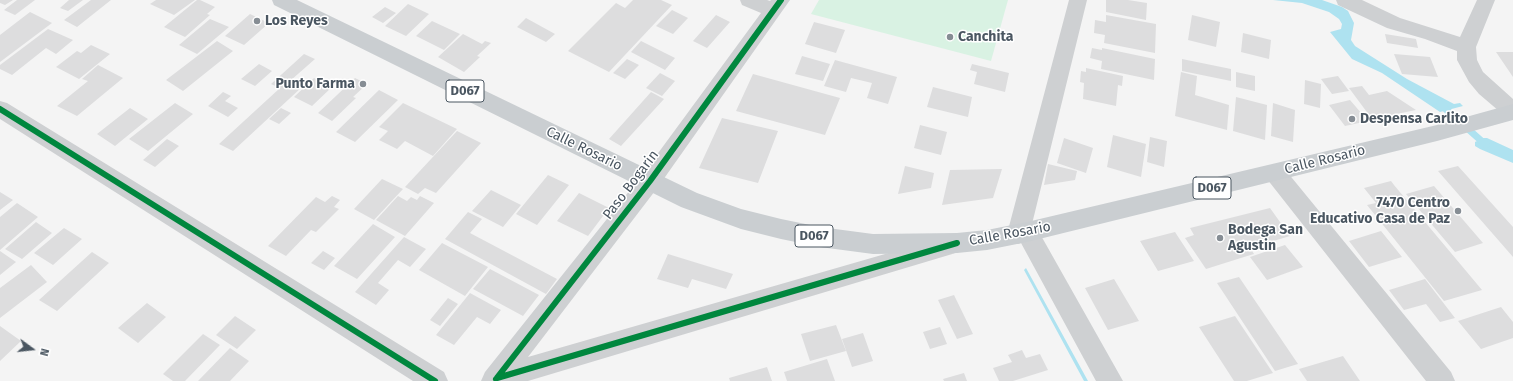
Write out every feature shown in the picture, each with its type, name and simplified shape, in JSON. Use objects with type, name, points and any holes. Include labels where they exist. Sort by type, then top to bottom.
[{"type":"main road","name":"Calle Rosario","points":[[281,0],[689,200],[741,219],[820,237],[873,244],[957,243],[987,240],[1022,233],[1437,133],[1513,111]]},
{"type":"street","points":[[749,0],[777,5]]},
{"type":"street","points":[[1078,0],[1022,233],[1110,381]]},
{"type":"street","points":[[1345,0],[1394,23],[1431,34],[1466,47]]},
{"type":"street","points":[[1486,0],[1466,47],[1467,60],[1476,77],[1486,88],[1513,111]]},
{"type":"street","name":"Paso Bogarin","points":[[496,380],[650,181],[777,5]]},
{"type":"street","points":[[0,109],[435,381]]},
{"type":"street","points":[[1275,173],[1442,381]]},
{"type":"street","points":[[496,380],[957,243]]},
{"type":"green space","name":"Canchita","points":[[819,0],[1008,0],[991,61],[811,14]]},
{"type":"water","points":[[1273,0],[1322,0],[1342,7],[1348,11],[1354,23],[1351,40],[1355,46],[1407,79],[1454,104],[1460,103],[1463,106],[1440,112],[1382,73],[1352,59],[1330,32],[1341,29],[1342,24],[1339,19],[1329,12],[1302,3]]},
{"type":"water","points":[[1483,138],[1487,138],[1513,150],[1513,163],[1475,146],[1475,142]]},
{"type":"water","points":[[1026,268],[1088,381],[1084,381],[1024,270]]},
{"type":"building","points":[[0,0],[13,0],[5,5],[0,3]]},
{"type":"building","points":[[17,0],[35,0],[15,15],[4,10]]},
{"type":"building","points":[[69,0],[83,0],[68,11],[60,8]]},
{"type":"building","points":[[91,0],[111,0],[77,27],[64,20]]},
{"type":"building","points":[[156,0],[195,0],[174,15],[150,4]]},
{"type":"building","points":[[197,0],[215,7],[207,14],[210,15],[185,37],[164,27]]},
{"type":"building","points":[[633,0],[661,0],[672,5],[609,72],[568,51],[616,3],[625,8]]},
{"type":"building","points":[[1106,0],[1128,0],[1147,3],[1146,20],[1106,12]]},
{"type":"building","points":[[408,4],[429,14],[406,36],[385,26]]},
{"type":"building","points":[[385,7],[396,13],[383,23],[372,17]]},
{"type":"building","points":[[672,10],[688,18],[673,34],[656,26]]},
{"type":"building","points":[[30,12],[52,23],[0,62],[0,35]]},
{"type":"building","points":[[250,14],[269,23],[244,45],[225,36]]},
{"type":"building","points":[[716,15],[730,22],[707,48],[693,41]]},
{"type":"building","points":[[1106,15],[1156,24],[1155,53],[1104,43],[1105,35],[1094,33],[1095,20],[1106,22]]},
{"type":"building","points":[[1192,15],[1220,22],[1216,47],[1188,40]]},
{"type":"building","points":[[526,18],[555,34],[546,42],[517,27]]},
{"type":"building","points":[[210,19],[229,27],[197,54],[179,45]]},
{"type":"building","points":[[432,21],[460,34],[444,50],[416,36]]},
{"type":"building","points":[[814,22],[845,30],[836,53],[805,44]]},
{"type":"building","points":[[48,29],[73,40],[56,54],[46,48],[12,75],[0,69],[0,65]]},
{"type":"building","points":[[1243,33],[1271,40],[1269,59],[1241,52]]},
{"type":"building","points":[[463,34],[482,44],[485,41],[491,43],[477,56],[480,57],[464,72],[438,57]]},
{"type":"building","points":[[1385,34],[1416,39],[1418,48],[1387,43]]},
{"type":"building","points":[[217,41],[233,51],[183,91],[166,80]]},
{"type":"building","points":[[641,41],[675,58],[665,70],[631,52]]},
{"type":"building","points":[[91,45],[110,54],[79,79],[56,67],[77,51],[81,53]]},
{"type":"building","points":[[1092,48],[1102,50],[1102,48],[1155,59],[1154,80],[1101,69],[1102,61],[1090,58]]},
{"type":"building","points":[[1496,52],[1513,52],[1513,77]]},
{"type":"building","points":[[304,54],[315,59],[290,81],[302,87],[233,151],[219,144],[280,88],[271,84]]},
{"type":"building","points":[[1394,54],[1430,57],[1438,77],[1402,74]]},
{"type":"building","points":[[802,56],[830,64],[823,81],[795,74]]},
{"type":"building","points":[[627,59],[639,65],[625,79],[613,73]]},
{"type":"building","points":[[1182,59],[1231,69],[1231,81],[1182,71]]},
{"type":"building","points":[[835,60],[897,77],[888,104],[867,98],[872,83],[851,78],[846,92],[824,86]]},
{"type":"building","points":[[259,64],[272,71],[255,86],[241,79]]},
{"type":"building","points":[[972,64],[1009,73],[1005,92],[974,84],[977,72],[970,70]]},
{"type":"building","points":[[98,65],[123,78],[77,116],[57,106],[88,81],[82,79]]},
{"type":"building","points":[[1086,68],[1123,76],[1122,86],[1118,85],[1116,106],[1083,99],[1084,83],[1080,82],[1081,71],[1086,72]]},
{"type":"building","points":[[1181,72],[1197,76],[1195,95],[1229,105],[1227,130],[1175,116]]},
{"type":"building","points":[[1236,72],[1255,76],[1255,91],[1236,87]]},
{"type":"building","points":[[660,73],[675,81],[662,96],[646,88]]},
{"type":"building","points":[[753,74],[840,98],[825,135],[736,111]]},
{"type":"building","points":[[1338,76],[1349,91],[1332,94],[1321,79]]},
{"type":"building","points":[[314,78],[332,87],[312,106],[294,97]]},
{"type":"building","points":[[355,78],[367,84],[353,97],[356,98],[332,121],[318,113]]},
{"type":"building","points":[[1305,80],[1321,84],[1320,108],[1304,104]]},
{"type":"building","points":[[1362,86],[1369,95],[1387,91],[1416,110],[1372,119],[1349,88]]},
{"type":"building","points":[[933,87],[972,97],[968,117],[927,107]]},
{"type":"building","points":[[379,90],[398,100],[355,142],[336,132]]},
{"type":"building","points":[[223,92],[231,96],[225,101],[238,108],[228,117],[208,106]]},
{"type":"building","points":[[651,92],[664,99],[621,146],[609,139]]},
{"type":"building","points":[[1236,97],[1267,105],[1265,140],[1233,131]]},
{"type":"building","points":[[1350,100],[1368,121],[1345,126],[1329,105]]},
{"type":"building","points":[[175,103],[193,114],[148,151],[129,139]]},
{"type":"building","points":[[403,103],[457,129],[433,156],[405,141],[397,149],[379,140],[388,131],[379,127]]},
{"type":"building","points":[[1273,103],[1295,110],[1293,142],[1271,136]]},
{"type":"building","points":[[130,108],[148,119],[115,146],[97,134]]},
{"type":"building","points":[[281,108],[291,113],[279,124],[269,119]]},
{"type":"building","points":[[722,118],[778,131],[758,183],[699,168]]},
{"type":"building","points":[[920,125],[947,132],[941,155],[914,148]]},
{"type":"building","points":[[457,131],[481,143],[436,193],[425,188],[418,194],[405,187]]},
{"type":"building","points":[[1113,135],[1146,144],[1141,177],[1107,167]]},
{"type":"building","points":[[1150,137],[1167,141],[1164,167],[1147,162]]},
{"type":"building","points":[[1064,138],[1093,148],[1086,173],[1057,163]]},
{"type":"building","points":[[167,139],[179,146],[155,167],[143,160]]},
{"type":"building","points":[[1048,164],[1077,171],[1075,180],[1044,185]]},
{"type":"building","points":[[905,166],[934,173],[931,188],[898,194]]},
{"type":"building","points":[[1458,166],[1513,227],[1513,257],[1438,171]]},
{"type":"building","points":[[1002,169],[993,198],[942,205],[950,170]]},
{"type":"building","points":[[548,175],[569,185],[537,225],[516,214]]},
{"type":"building","points":[[382,179],[403,189],[374,220],[354,209]]},
{"type":"building","points":[[1391,181],[1482,290],[1444,301],[1367,205],[1376,203],[1364,188]]},
{"type":"building","points":[[1434,186],[1483,243],[1455,252],[1406,194]]},
{"type":"building","points":[[491,190],[521,205],[503,227],[472,211]]},
{"type":"building","points":[[0,192],[13,200],[0,210]]},
{"type":"building","points":[[579,193],[609,208],[588,236],[557,221]]},
{"type":"building","points":[[332,196],[340,200],[334,207],[339,209],[316,232],[311,230],[286,256],[268,246],[316,197],[325,202]]},
{"type":"building","points":[[398,196],[407,201],[411,197],[417,200],[420,196],[434,203],[405,236],[376,220]]},
{"type":"building","points":[[17,203],[38,217],[0,250],[0,217]]},
{"type":"building","points":[[1270,208],[1290,236],[1250,248],[1254,254],[1206,269],[1185,238],[1194,235],[1190,228]]},
{"type":"building","points":[[468,212],[482,219],[470,233],[557,279],[546,294],[445,239]]},
{"type":"building","points":[[36,222],[52,233],[22,259],[5,249]]},
{"type":"building","points":[[373,224],[395,237],[357,279],[334,266]]},
{"type":"building","points":[[64,228],[82,239],[53,265],[34,253]]},
{"type":"building","points":[[1381,231],[1402,257],[1369,267],[1349,241]]},
{"type":"building","points":[[1175,232],[1194,261],[1158,271],[1140,241]]},
{"type":"building","points":[[404,237],[426,249],[410,267],[398,260],[378,283],[389,290],[376,305],[355,292]]},
{"type":"building","points":[[442,243],[488,267],[465,296],[419,270]]},
{"type":"building","points":[[1285,245],[1303,267],[1267,280],[1250,257]]},
{"type":"building","points":[[0,251],[16,262],[0,275]]},
{"type":"building","points":[[323,251],[335,258],[324,270],[311,263]]},
{"type":"building","points":[[92,252],[109,263],[57,311],[39,300]]},
{"type":"building","points":[[668,254],[733,274],[726,289],[692,279],[688,288],[657,279]]},
{"type":"building","points":[[31,265],[47,282],[0,318],[0,288]]},
{"type":"building","points":[[490,269],[539,295],[523,316],[473,289]]},
{"type":"building","points":[[1239,277],[1298,364],[1275,371],[1217,283]]},
{"type":"building","points":[[1114,279],[1139,321],[1108,330],[1085,288]]},
{"type":"building","points":[[1425,279],[1455,318],[1440,322],[1426,304],[1404,310],[1389,290]]},
{"type":"building","points":[[470,293],[501,310],[490,324],[477,317],[454,345],[436,335]]},
{"type":"building","points":[[954,295],[973,334],[957,339],[938,300]]},
{"type":"building","points":[[448,298],[458,304],[440,326],[430,320]]},
{"type":"building","points":[[147,303],[166,317],[138,343],[118,328]]},
{"type":"building","points":[[1501,307],[1513,322],[1513,338],[1481,349],[1458,321]]},
{"type":"building","points":[[235,316],[256,330],[237,349],[216,335]]},
{"type":"building","points":[[1235,316],[1273,373],[1247,381],[1234,381],[1199,327]]},
{"type":"building","points":[[836,325],[846,351],[810,361],[801,334]]},
{"type":"building","points":[[0,326],[21,341],[0,361]]},
{"type":"building","points":[[940,327],[947,344],[930,349],[923,332]]},
{"type":"building","points":[[863,333],[873,361],[852,367],[842,339]]},
{"type":"building","points":[[203,334],[220,345],[185,381],[173,381],[163,374]]},
{"type":"building","points":[[230,348],[249,361],[230,381],[198,381]]},
{"type":"building","points":[[1022,350],[1026,358],[1040,354],[1048,370],[1013,381],[999,381],[993,368],[1012,362],[1008,355]]},
{"type":"building","points":[[1343,356],[1360,381],[1307,381],[1299,369]]},
{"type":"building","points":[[827,359],[835,381],[787,381],[784,372]]},
{"type":"building","points":[[767,367],[772,381],[730,381],[729,378]]},
{"type":"building","points":[[964,373],[967,381],[944,381],[943,379]]},
{"type":"waterway","points":[[1440,104],[1486,145]]},
{"type":"cycle path","points":[[496,379],[650,181],[781,0]]},
{"type":"cycle path","points":[[0,109],[435,381]]},
{"type":"cycle path","points":[[497,378],[957,243]]},
{"type":"place","name":"Los Reyes","points":[[257,21]]},
{"type":"place","name":"Canchita","points":[[950,37]]},
{"type":"place","name":"Punto Farma","points":[[363,84]]},
{"type":"place","name":"Despensa Carlito","points":[[1352,119]]},
{"type":"place","name":"7470 Centro Educativo Casa de Paz","points":[[1458,211]]},
{"type":"place","name":"Bodega San Agustin","points":[[1220,238]]}]
